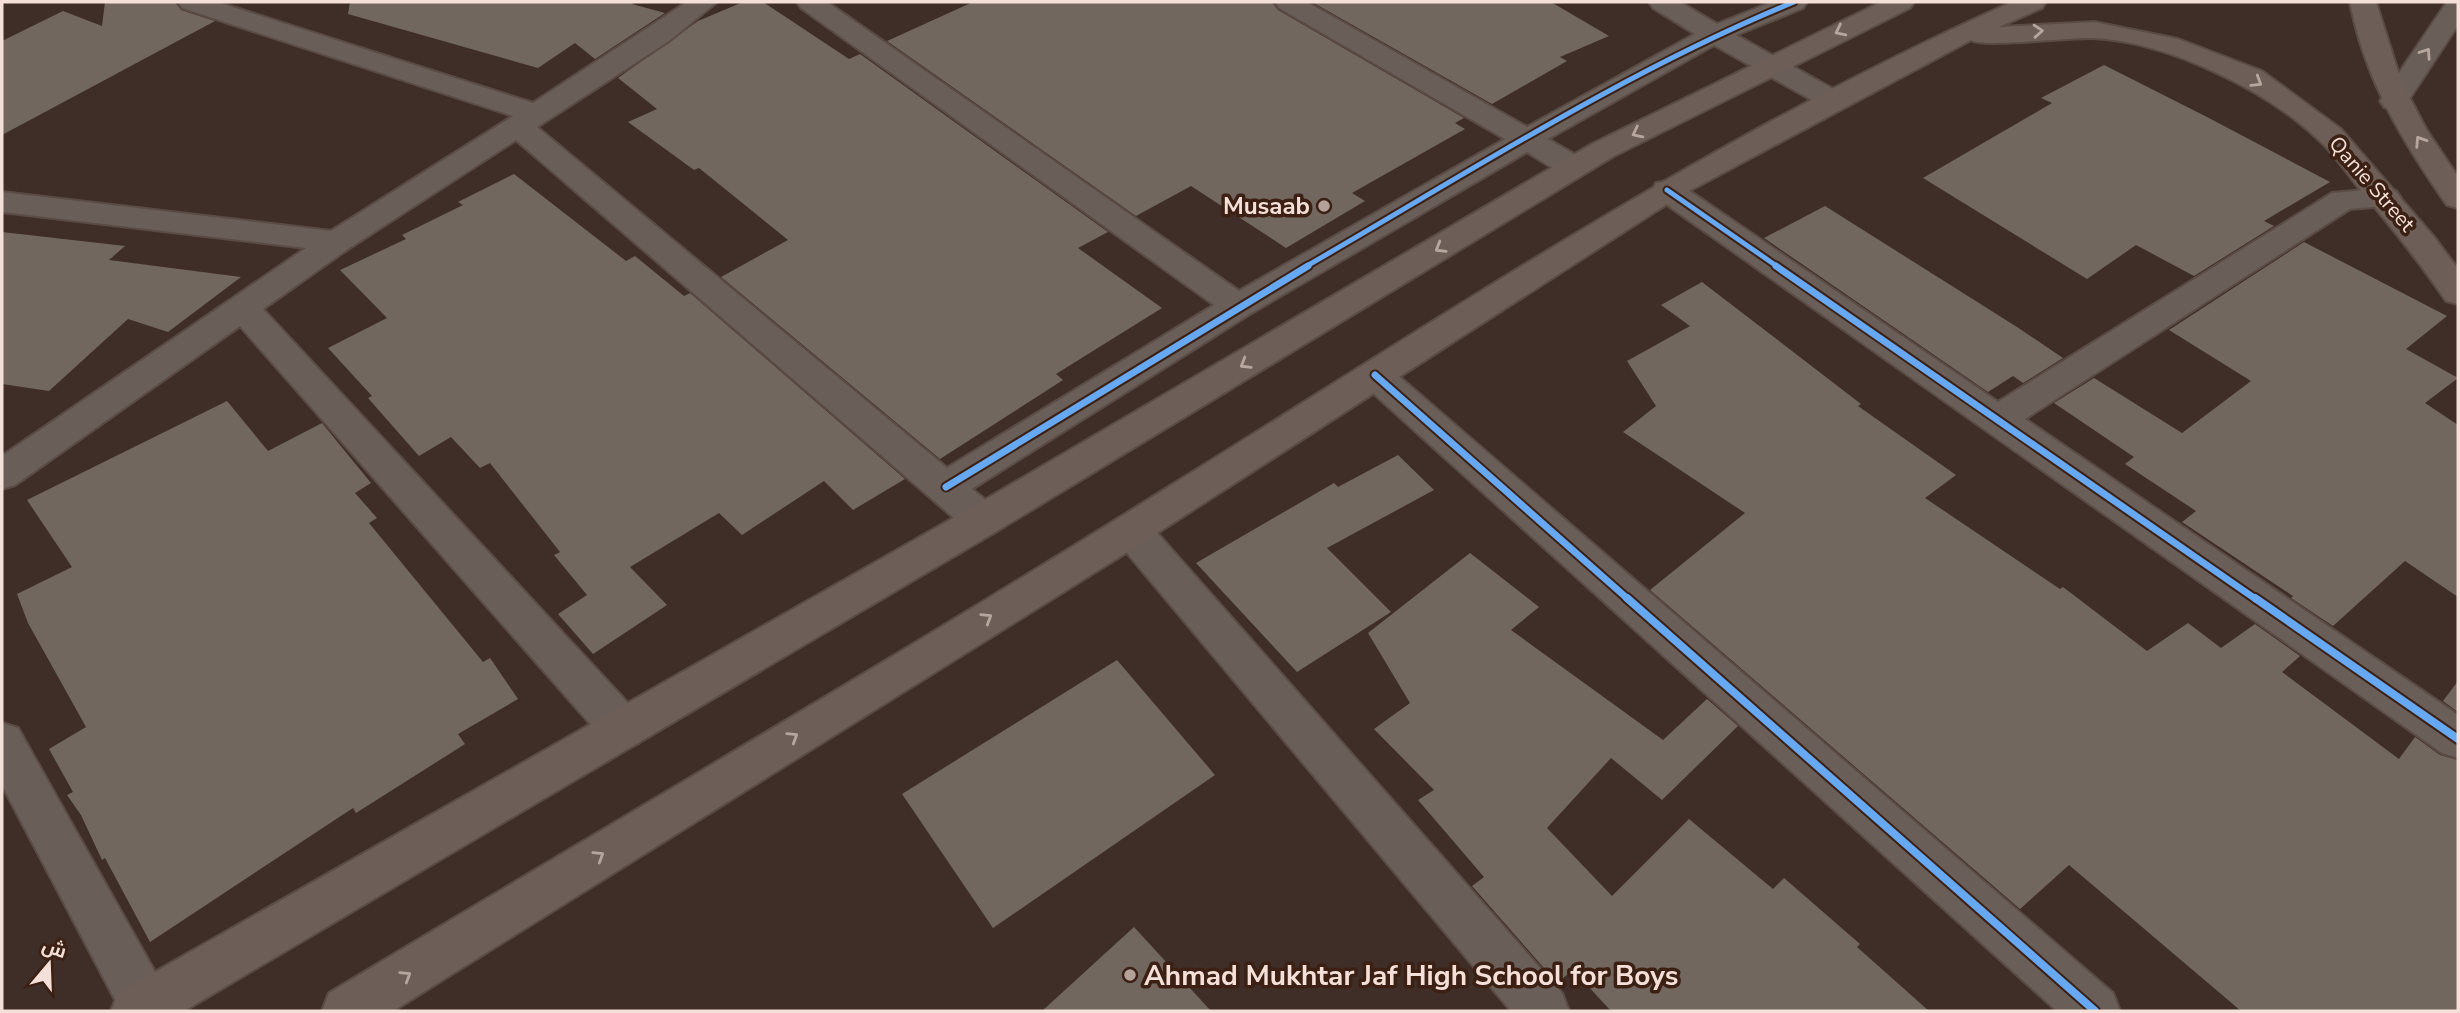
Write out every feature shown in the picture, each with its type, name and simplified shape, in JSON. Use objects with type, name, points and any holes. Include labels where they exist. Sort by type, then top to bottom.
[{"type":"main road","points":[[141,1009],[983,520],[1575,167],[1768,66],[1902,2]]},
{"type":"main road","points":[[347,1011],[1131,530],[1667,190],[1946,41],[2033,2]]},
{"type":"main road","points":[[2363,2],[2369,42],[2394,101],[2458,198]]},
{"type":"main road","name":"Qanie Street","points":[[1946,41],[2039,31],[2094,30],[2168,45],[2252,77],[2331,135],[2423,244],[2458,293]]},
{"type":"main road","points":[[2423,244],[2458,247]]},
{"type":"street","points":[[191,2],[527,120],[983,520]]},
{"type":"street","points":[[6,468],[337,242],[704,2]]},
{"type":"street","points":[[810,2],[1238,306]]},
{"type":"street","points":[[1288,2],[1575,167]]},
{"type":"street","points":[[1662,2],[1768,66],[1834,101]]},
{"type":"street","points":[[946,487],[1238,306],[1713,34],[1794,2]]},
{"type":"street","points":[[2394,101],[2458,5]]},
{"type":"street","points":[[1667,190],[2458,739]]},
{"type":"street","points":[[1998,419],[2343,200],[2385,198]]},
{"type":"street","points":[[2,202],[337,242]]},
{"type":"street","points":[[243,307],[623,729]]},
{"type":"street","points":[[1375,375],[2095,1011]]},
{"type":"street","points":[[1131,530],[1544,1011]]},
{"type":"street","points":[[2,742],[141,1009]]},
{"type":"building","points":[[105,2],[175,2],[181,10],[215,21],[2,135],[2,41],[63,11],[102,26]]},
{"type":"building","points":[[350,2],[636,2],[632,4],[665,13],[595,59],[575,43],[538,68],[348,14]]},
{"type":"building","points":[[743,2],[763,2],[849,59],[860,54],[1108,232],[1078,248],[1162,308],[1056,374],[1063,380],[940,459],[721,277],[788,240],[699,168],[694,170],[628,122],[657,109],[618,78],[698,21]]},
{"type":"building","points":[[973,2],[1272,2],[1278,10],[1464,118],[1455,123],[1465,129],[1352,193],[1365,201],[1286,248],[1191,186],[1136,216],[887,41]]},
{"type":"building","points":[[1312,2],[1551,2],[1609,36],[1560,57],[1567,61],[1492,104]]},
{"type":"building","points":[[2104,65],[2330,182],[2264,221],[2274,226],[2194,276],[2136,245],[2087,279],[1923,178],[2052,103],[2041,98]]},
{"type":"building","points":[[514,174],[626,261],[635,256],[684,296],[690,293],[905,479],[853,510],[824,481],[742,535],[719,513],[630,567],[667,605],[593,654],[558,614],[587,595],[554,555],[560,552],[490,463],[480,468],[451,437],[419,456],[368,398],[372,396],[328,348],[387,318],[340,270],[406,239],[402,235],[463,205],[458,202]]},
{"type":"building","points":[[1825,206],[2063,358],[2023,383],[2013,376],[1988,392],[1764,238]]},
{"type":"building","points":[[2,232],[125,246],[109,260],[241,277],[168,332],[128,319],[49,391],[2,384]]},
{"type":"building","points":[[2304,242],[2447,316],[2406,349],[2458,378],[2425,403],[2458,425],[2458,597],[2405,561],[2333,626],[2182,522],[2196,511],[2125,464],[2134,457],[2054,403],[2094,378],[2182,433],[2251,381],[2169,330]]},
{"type":"building","points":[[1702,282],[1861,404],[1858,406],[1956,475],[1925,498],[2060,589],[2063,587],[2147,651],[2188,623],[2221,648],[2255,624],[2300,656],[2282,672],[2399,759],[2415,737],[2440,755],[2458,760],[2458,1011],[2241,1011],[2069,865],[2020,909],[1650,590],[1745,513],[1623,432],[1656,406],[1627,361],[1690,326],[1661,305]]},
{"type":"building","points":[[227,401],[268,451],[322,423],[371,483],[355,493],[377,518],[369,523],[483,662],[490,658],[518,699],[458,734],[465,744],[356,813],[353,808],[150,942],[105,858],[102,860],[81,815],[67,795],[73,792],[49,749],[86,727],[28,623],[17,594],[72,567],[27,500]]},
{"type":"building","points":[[1398,455],[1434,490],[1327,548],[1391,612],[1297,672],[1196,563],[1334,483],[1338,487]]},
{"type":"building","points":[[1470,553],[1539,607],[1511,630],[1663,740],[1707,699],[1738,726],[1662,800],[1611,758],[1547,828],[1612,896],[1689,819],[1773,889],[1784,878],[1860,944],[1857,947],[1929,1011],[1611,1011],[1573,970],[1557,983],[1472,886],[1484,877],[1418,800],[1434,790],[1374,729],[1410,703],[1368,633]]},
{"type":"building","points":[[1117,660],[1215,775],[993,928],[902,794]]},
{"type":"building","points":[[2458,681],[2458,712],[2443,701]]},
{"type":"building","name":"Ahmad Mukhtar Jaf High School for Boys","points":[[1134,927],[1211,1011],[1042,1011]]},
{"type":"cycle path","points":[[946,487],[1238,306],[1628,81],[1713,35],[1794,2]]},
{"type":"cycle path","points":[[1667,190],[2458,739]]},
{"type":"cycle path","points":[[1375,375],[2095,1011]]},
{"type":"place","name":"Musaab","points":[[1324,206]]},
{"type":"place","name":"Ahmad Mukhtar Jaf High School for Boys","points":[[1130,975]]}]
